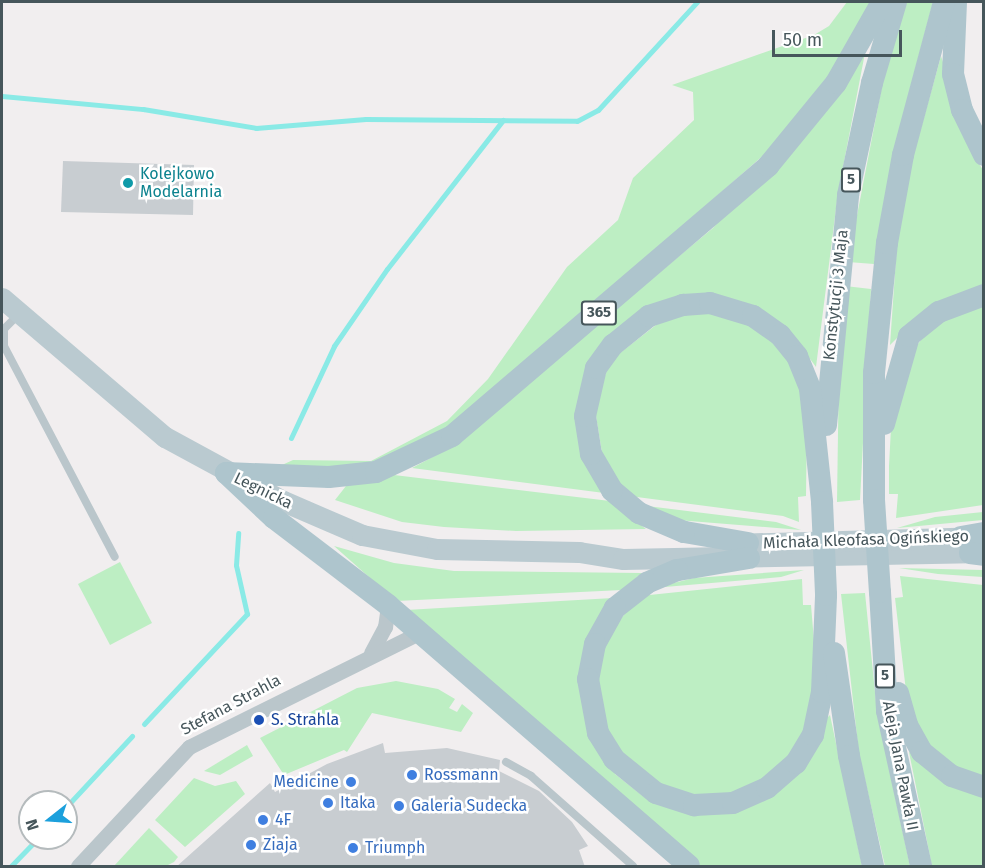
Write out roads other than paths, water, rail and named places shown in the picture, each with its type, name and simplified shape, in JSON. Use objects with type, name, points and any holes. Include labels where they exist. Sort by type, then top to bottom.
[{"type":"main road","name":"365","points":[[226,473],[329,477],[376,471],[452,436],[768,166],[836,83],[882,2]]},
{"type":"main road","name":"Konstytucji 3 Maja","points":[[826,595],[822,502],[829,362],[848,195],[872,83],[896,2]]},
{"type":"main road","name":"5","points":[[880,592],[874,500],[874,373],[887,243],[903,155],[944,2]]},
{"type":"main road","points":[[956,2],[953,74],[962,110],[984,156]]},
{"type":"main road","points":[[874,500],[886,404],[903,345],[934,315],[984,295]]},
{"type":"main road","name":"Legnicka","points":[[2,298],[135,415],[226,473],[335,525],[396,543],[477,552],[579,552],[623,559],[748,550]]},
{"type":"main road","points":[[748,550],[684,532],[639,513],[612,490],[591,454],[585,416],[596,368],[613,345],[650,316],[683,305],[710,303],[753,316],[784,340],[797,356],[810,389],[822,502]]},
{"type":"main road","points":[[226,473],[274,518],[388,605],[688,867]]},
{"type":"main road","name":"Michała Kleofasa Ogińskiego","points":[[748,550],[978,544]]},
{"type":"main road","points":[[748,550],[677,570],[647,583],[615,608],[595,644],[588,679],[598,733],[614,759],[656,793],[694,805],[733,803],[767,788],[796,763],[813,735],[822,692],[826,595]]},
{"type":"main road","points":[[880,592],[901,709],[912,738],[943,771],[984,786]]},
{"type":"main road","name":"Aleja Jana Pawła II","points":[[880,592],[887,711],[921,867]]},
{"type":"main road","name":"5","points":[[826,595],[849,756],[873,867]]},
{"type":"street","points":[[371,653],[385,627],[388,605]]},
{"type":"street","name":"Stefana Strahla","points":[[78,867],[189,747],[371,653],[419,633]]},
{"type":"lane","points":[[20,314],[4,329],[4,346],[115,557]]},
{"type":"lane","points":[[506,762],[531,776],[633,867]]},
{"type":"waterway","points":[[2,96],[143,109],[256,128],[366,119],[577,121],[598,110],[697,2]]},
{"type":"waterway","points":[[291,438],[334,346],[387,269],[503,120]]},
{"type":"waterway","points":[[144,724],[247,614],[236,565],[238,533]]},
{"type":"waterway","points":[[78,794],[132,736]]},
{"type":"waterway","points":[[11,866],[26,850]]},
{"type":"place","name":"Kolejkowo Modelarnia","points":[[128,183]]},
{"type":"place","name":"S. Strahla","points":[[259,720]]},
{"type":"place","name":"Rossmann","points":[[412,775]]},
{"type":"place","name":"Medicine","points":[[351,782]]},
{"type":"place","name":"Itaka","points":[[328,803]]},
{"type":"place","name":"Galeria Sudecka","points":[[399,806]]},
{"type":"place","name":"4F","points":[[263,820]]},
{"type":"place","name":"Ziaja","points":[[251,845]]},
{"type":"place","name":"Triumph","points":[[353,848]]}]
